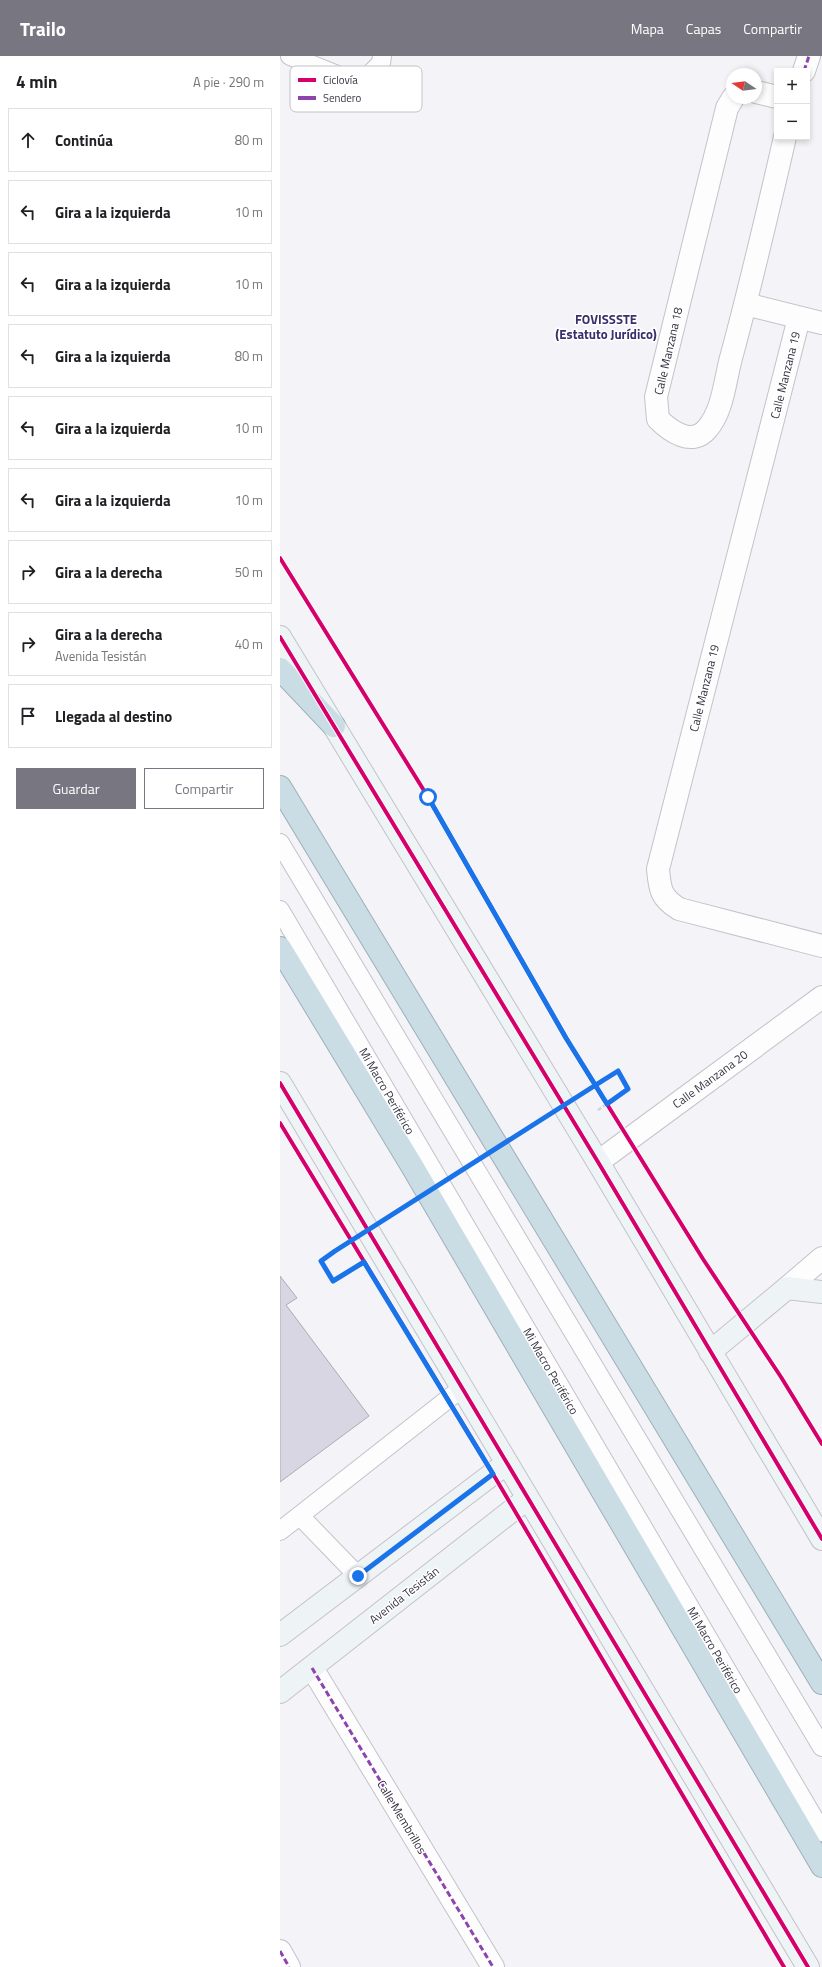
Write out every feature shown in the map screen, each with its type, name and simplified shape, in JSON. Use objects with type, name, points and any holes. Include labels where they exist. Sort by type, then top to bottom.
[{"type":"highway","points":[[280,669],[334,726]]},
{"type":"highway","points":[[280,787],[822,1683]]},
{"type":"highway","points":[[280,948],[412,1166],[822,1866]]},
{"type":"main road","points":[[280,637],[576,1125],[822,1539]]},
{"type":"main road","points":[[280,1083],[808,1967]]},
{"type":"main road","points":[[710,1352],[787,1288],[822,1292]]},
{"type":"main road","points":[[280,1635],[507,1463]]},
{"type":"main road","name":"Avenida Tesistán","points":[[280,1692],[528,1498]]},
{"type":"street","points":[[805,68],[809,56]]},
{"type":"street","points":[[762,93],[774,96]]},
{"type":"street","name":"Calle Manzana 18","points":[[729,104],[727,108],[656,397],[658,419],[673,433],[692,437],[706,430],[717,413],[784,140]]},
{"type":"street","points":[[745,304],[822,323]]},
{"type":"street","name":"Calle Manzana 19","points":[[799,318],[658,869],[660,891],[668,902],[679,909],[822,946]]},
{"type":"street","name":"Calle Manzana 20","points":[[598,1162],[822,998]]},
{"type":"street","points":[[787,1288],[822,1258]]},
{"type":"street","name":"Calle Membrillos","points":[[312,1668],[493,1967]]},
{"type":"street","points":[[280,1951],[289,1967]]},
{"type":"lane","points":[[290,56],[315,66]]},
{"type":"lane","points":[[378,66],[381,63],[382,56]]},
{"type":"lane","points":[[280,843],[822,1747]]},
{"type":"lane","name":"Mi Macro Periférico","points":[[280,910],[822,1832]]},
{"type":"lane","points":[[280,1531],[462,1388]]},
{"type":"lane","points":[[300,1516],[358,1576]]},
{"type":"path","points":[[381,1252],[333,1281],[321,1261],[618,1071],[628,1089],[576,1125]]},
{"type":"path","points":[[591,1077],[599,1090]]},
{"type":"path","points":[[603,1097],[629,1139]]},
{"type":"path","points":[[348,1236],[352,1242]]},
{"type":"building","points":[[280,1276],[297,1298],[286,1305],[369,1416],[280,1482]]},
{"type":"marked path","points":[[805,68],[809,56]]},
{"type":"marked path","points":[[312,1668],[493,1967]]},
{"type":"marked path","points":[[280,1951],[289,1967]]},
{"type":"cycle path","points":[[280,558],[428,797],[566,1038],[703,1259],[781,1377],[822,1444]]},
{"type":"cycle path","points":[[280,637],[598,1162],[822,1539]]},
{"type":"cycle path","points":[[280,1083],[808,1967]]},
{"type":"cycle path","points":[[280,1123],[493,1474],[784,1967]]},
{"type":"district","name":"FOVISSSTE (Estatuto Jurídico)","points":[[606,326]]},
{"type":"route","points":[[358,1576],[493,1474],[364,1262],[333,1281],[321,1261],[335,1251],[602,1081],[618,1071],[628,1089],[607,1104],[566,1038],[428,797]]}]
